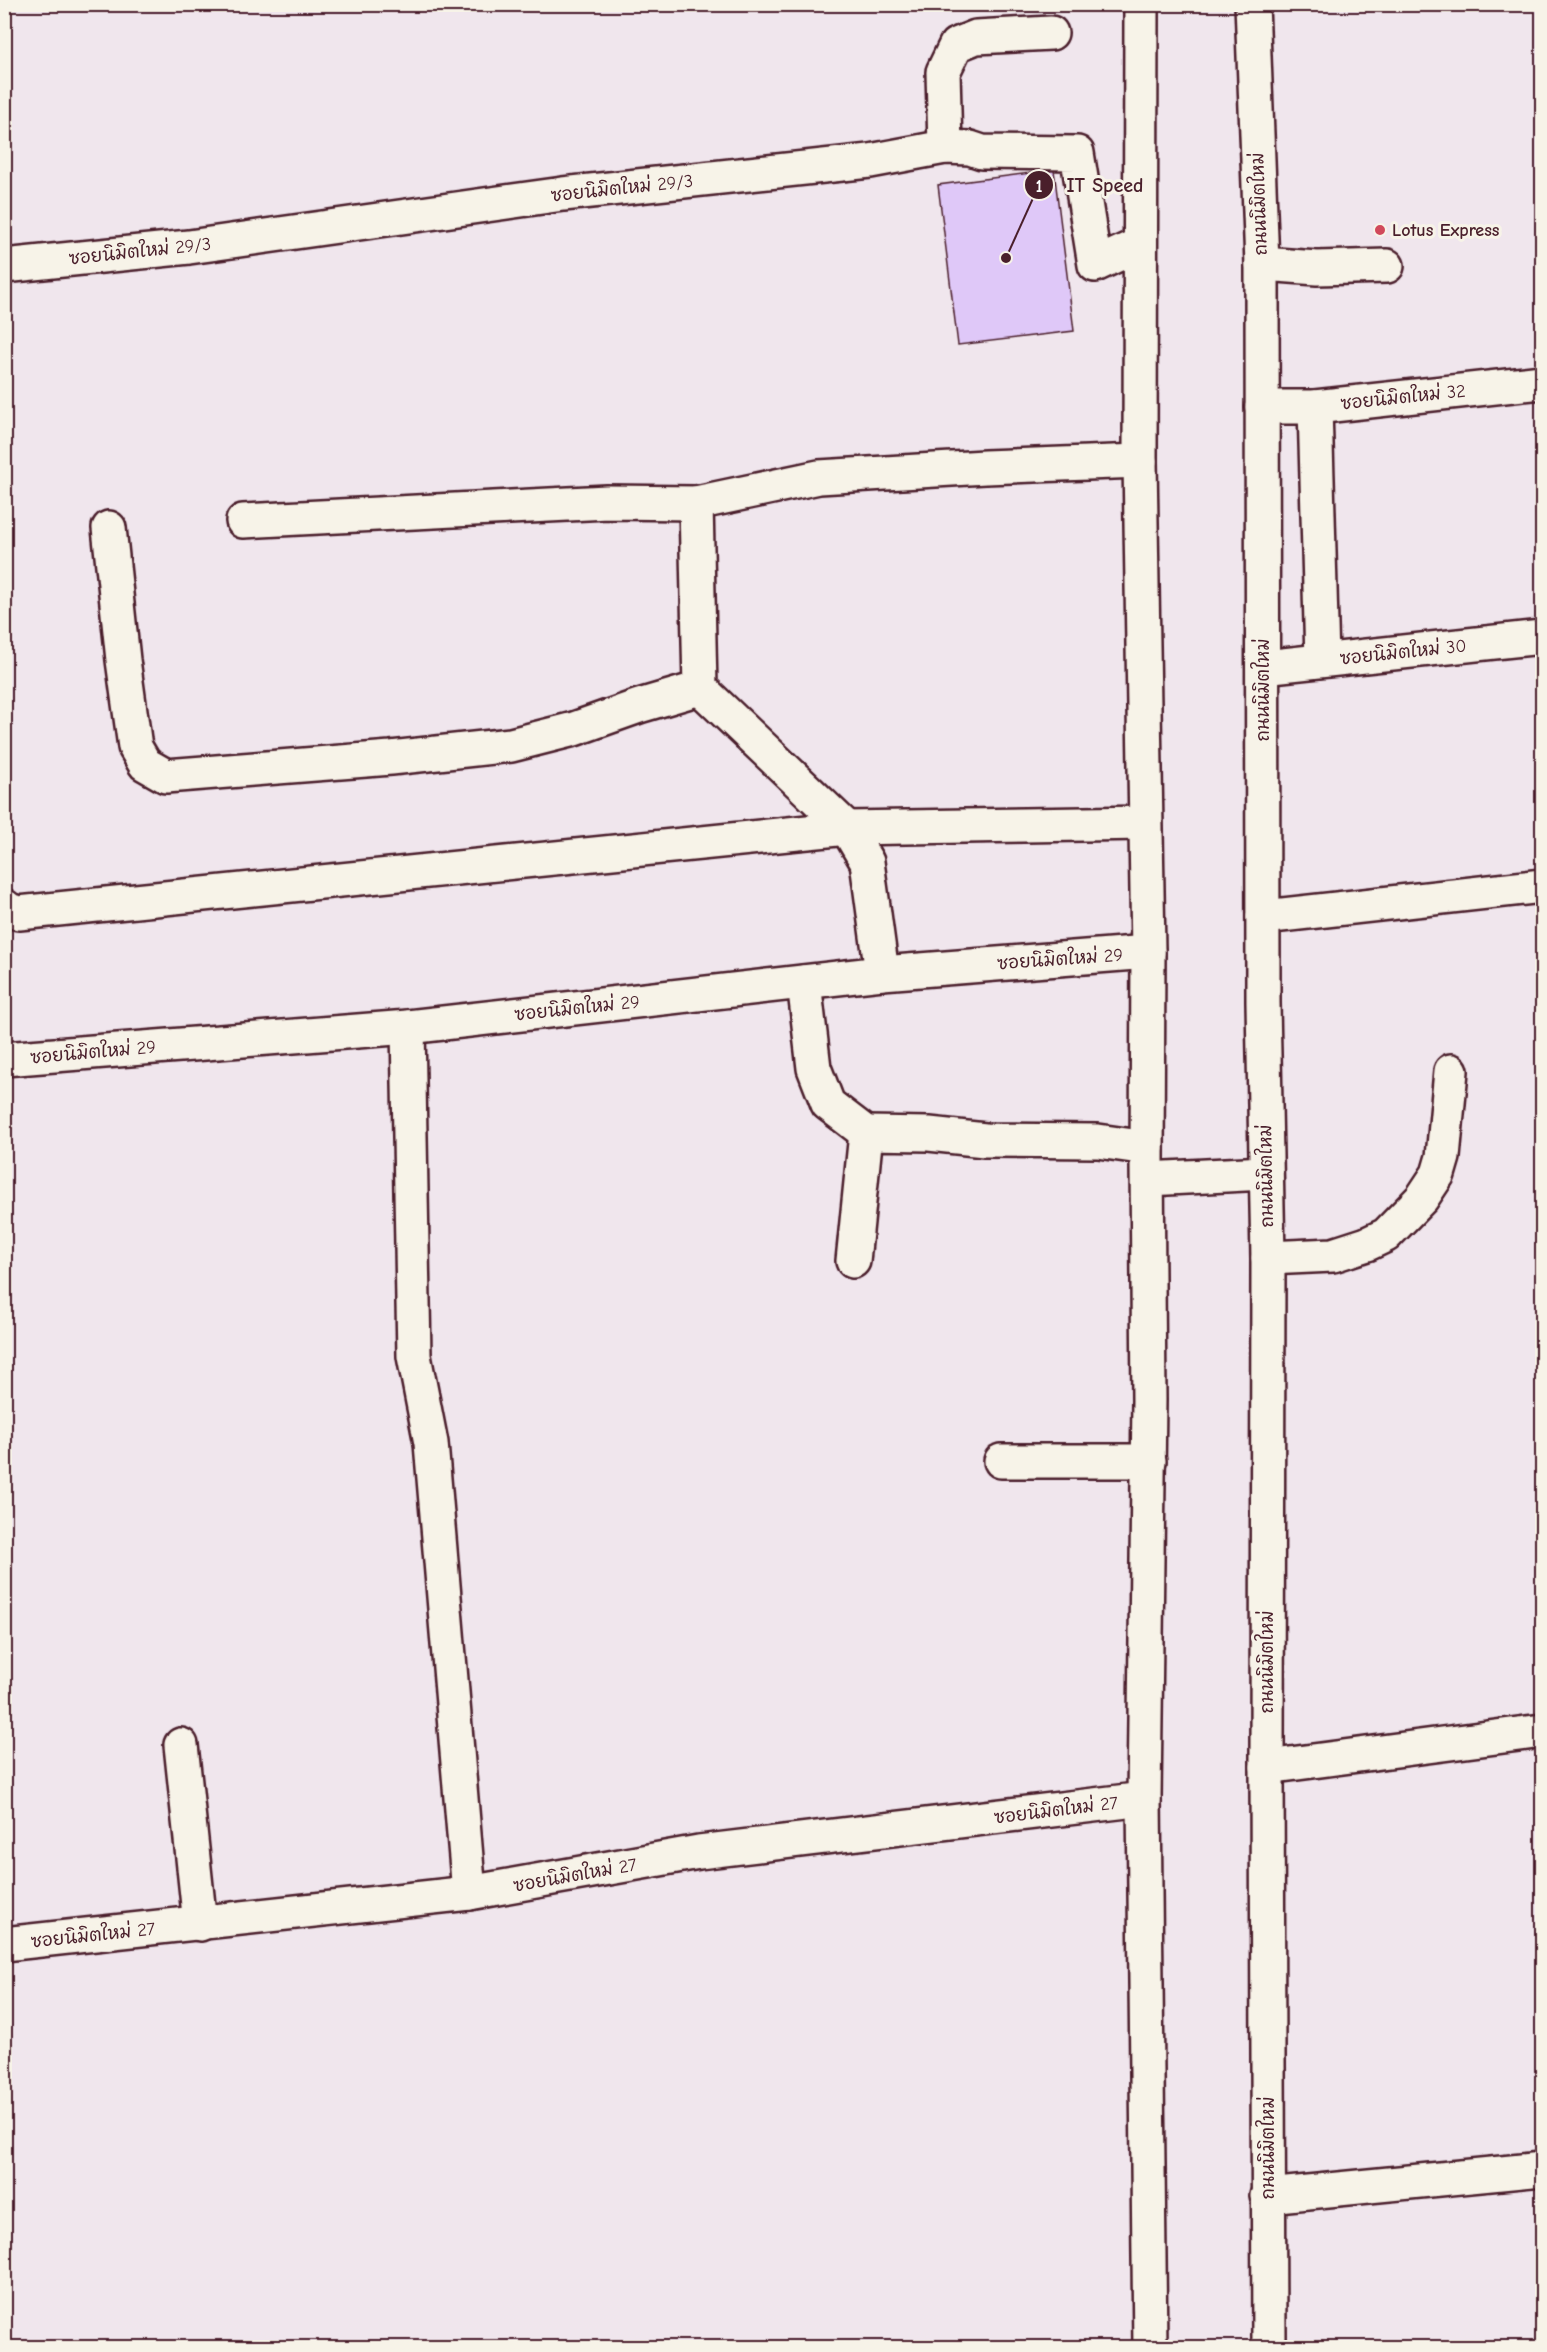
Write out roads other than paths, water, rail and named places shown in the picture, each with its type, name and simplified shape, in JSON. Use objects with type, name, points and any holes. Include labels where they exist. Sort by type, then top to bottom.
[{"type":"street","points":[[1141,4],[1140,461],[1148,952],[1149,1461],[1144,1799],[1150,2348]]},
{"type":"street","name":"ถนนนิมิตใหม่","points":[[1252,4],[1262,264],[1263,917],[1268,1258],[1269,2348]]},
{"type":"street","points":[[945,147],[943,72],[956,45],[976,37],[1051,33]]},
{"type":"street","name":"ซอยนิมิตใหม่ 29/3","points":[[4,266],[189,247],[563,194],[870,161],[945,147],[970,148],[982,152],[1077,153],[1095,265],[1140,244]]},
{"type":"street","points":[[1262,264],[1317,268],[1387,266]]},
{"type":"street","name":"ซอยนิมิตใหม่ 32","points":[[1262,407],[1315,407],[1542,382]]},
{"type":"street","points":[[1315,407],[1322,660]]},
{"type":"street","points":[[243,521],[607,502],[696,503],[819,477],[1140,461]]},
{"type":"street","points":[[696,503],[700,688],[848,828],[867,862],[882,973]]},
{"type":"street","points":[[109,528],[135,747],[145,764],[166,776],[391,758],[512,745],[574,729],[700,688]]},
{"type":"street","name":"ซอยนิมิตใหม่ 30","points":[[1263,667],[1542,637]]},
{"type":"street","points":[[4,906],[19,913],[848,828],[1145,823]]},
{"type":"street","points":[[1263,917],[1542,886]]},
{"type":"street","name":"ซอยนิมิตใหม่ 29","points":[[4,1059],[408,1028],[882,973],[1148,952]]},
{"type":"street","points":[[804,982],[814,1068],[828,1104],[866,1133],[929,1134],[985,1140],[1098,1141],[1147,1163],[1265,1173]]},
{"type":"street","points":[[408,1028],[414,1356],[431,1443],[470,1893]]},
{"type":"street","points":[[1268,1258],[1333,1255],[1386,1235],[1422,1198],[1438,1174],[1443,1157],[1450,1071]]},
{"type":"street","points":[[853,1261],[865,1161],[866,1133]]},
{"type":"street","points":[[1001,1461],[1149,1461]]},
{"type":"street","points":[[1267,1767],[1542,1731]]},
{"type":"street","points":[[181,1745],[200,1924]]},
{"type":"street","name":"ซอยนิมิตใหม่ 27","points":[[4,1944],[470,1893],[699,1852],[1144,1799]]},
{"type":"street","points":[[1268,2196],[1542,2169]]},
{"type":"place","name":"Lotus Express","points":[[1380,230]]},
{"type":"place","name":"IT Speed","points":[[1006,258]]}]
